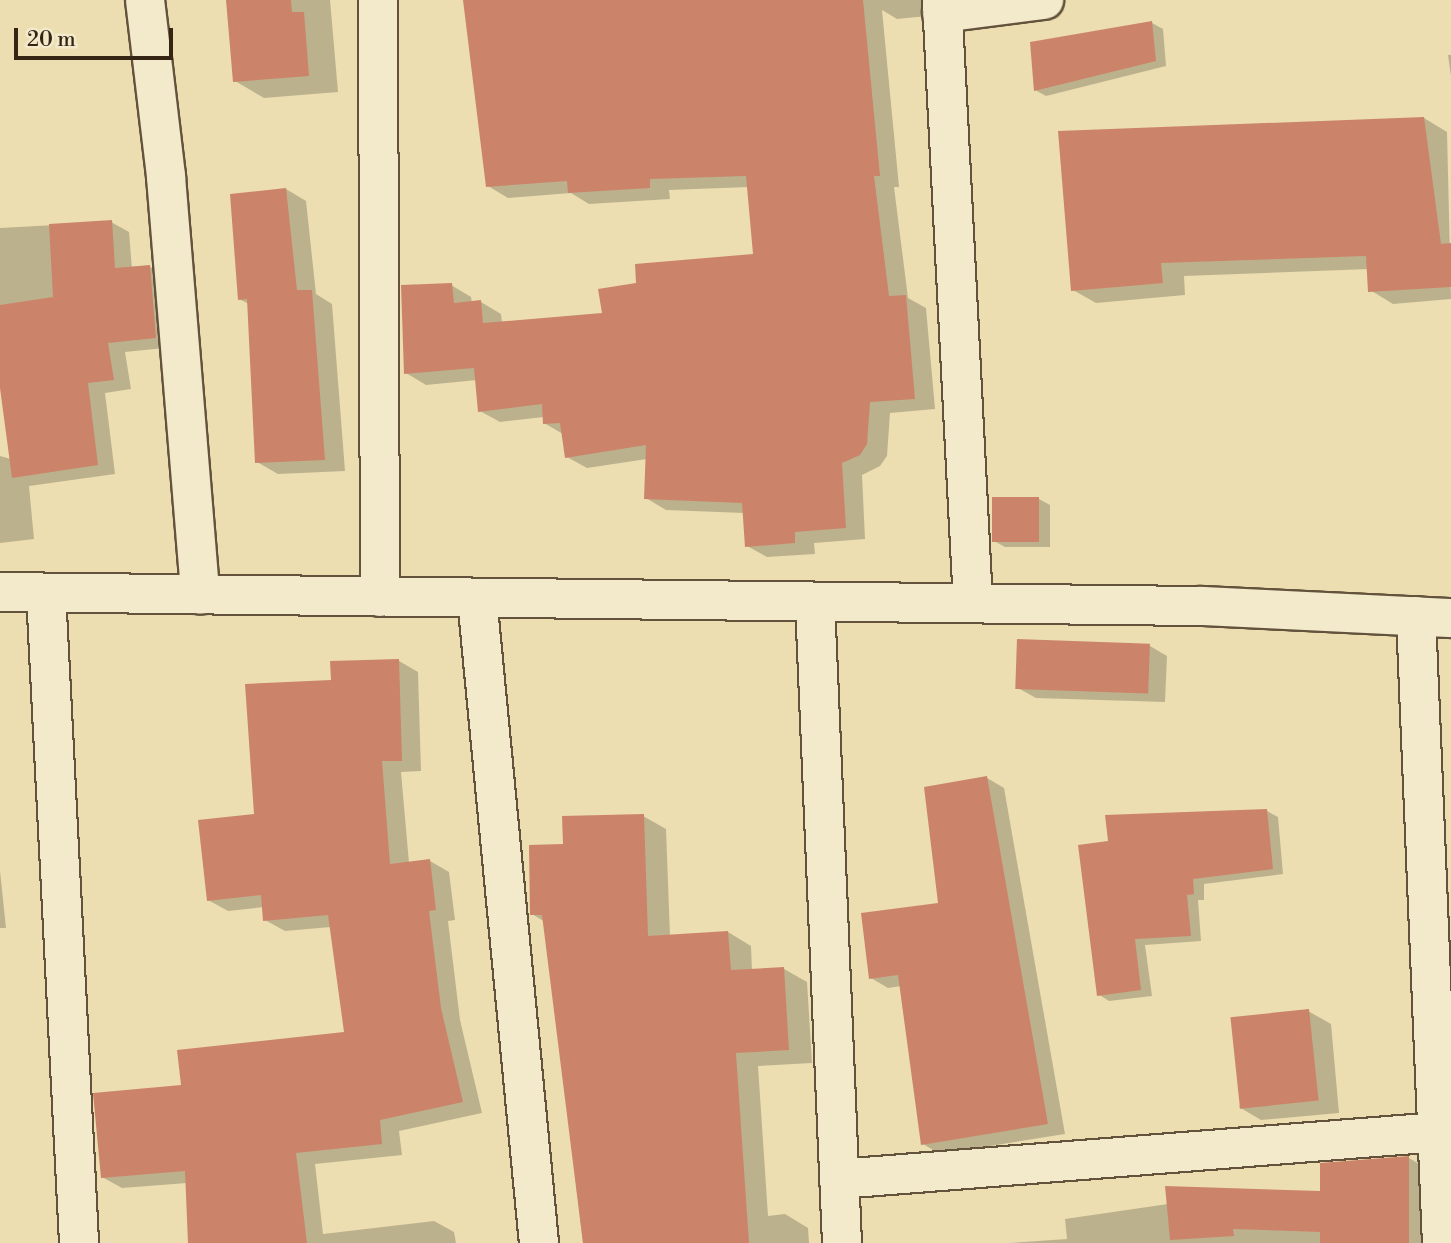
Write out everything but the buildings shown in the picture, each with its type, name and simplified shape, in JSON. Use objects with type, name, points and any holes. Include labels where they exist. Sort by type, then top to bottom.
[{"type":"street","points":[[145,0],[166,177],[200,595]]},
{"type":"street","points":[[379,0],[380,597]]},
{"type":"street","points":[[973,603],[942,7],[1044,0]]},
{"type":"street","points":[[0,592],[1202,606],[1434,617],[1444,1131],[1442,1243]]},
{"type":"street","points":[[46,593],[79,1243]]},
{"type":"street","points":[[477,598],[539,1243]]},
{"type":"street","points":[[815,602],[842,1243]]},
{"type":"street","points":[[839,1179],[1444,1131]]}]
